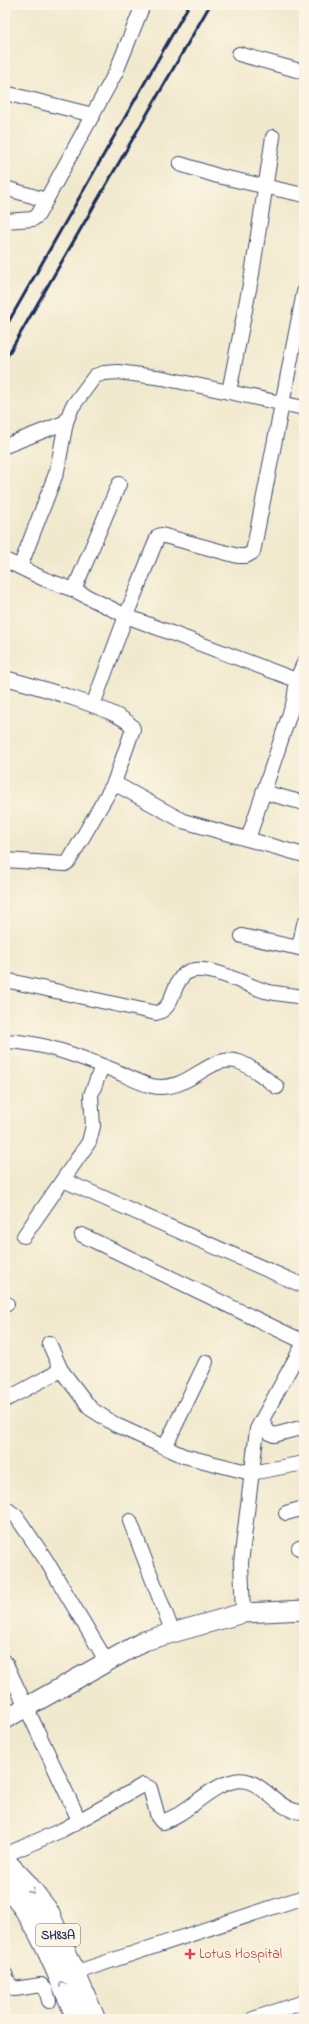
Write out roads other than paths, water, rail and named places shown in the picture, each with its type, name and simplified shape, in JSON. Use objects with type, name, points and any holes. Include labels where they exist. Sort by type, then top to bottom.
[{"type":"main road","name":"SH83A","points":[[6,1858],[47,1911],[94,2019]]},
{"type":"main road","name":"SH83A","points":[[8,1889],[23,1904],[33,1920],[78,2019]]},
{"type":"street","points":[[5,221],[33,219],[38,214],[93,115],[125,53],[143,5]]},
{"type":"street","points":[[239,54],[304,72]]},
{"type":"street","points":[[5,93],[93,115]]},
{"type":"street","points":[[228,392],[250,282],[273,137]]},
{"type":"street","points":[[180,164],[265,187],[304,195]]},
{"type":"street","points":[[5,188],[46,200]]},
{"type":"street","points":[[93,705],[154,543],[159,535],[238,556],[246,556],[252,553],[260,521],[281,404],[304,292]]},
{"type":"street","points":[[20,567],[57,471],[66,422],[72,407],[95,376],[104,373],[118,372],[163,378],[304,408]]},
{"type":"street","points":[[5,446],[66,422]]},
{"type":"street","points":[[74,590],[119,484]]},
{"type":"street","points":[[5,560],[74,590],[126,616],[300,681]]},
{"type":"street","points":[[248,839],[294,701],[304,663]]},
{"type":"street","points":[[5,678],[93,705],[130,723],[133,727],[133,732],[114,782],[80,841],[72,858],[67,863],[5,860]]},
{"type":"street","points":[[114,782],[183,821],[304,855]]},
{"type":"street","points":[[263,792],[304,803]]},
{"type":"street","points":[[242,936],[302,949],[304,924]]},
{"type":"street","points":[[5,980],[156,1013],[166,1008],[181,978],[190,971],[197,970],[216,972],[266,991],[304,997]]},
{"type":"street","points":[[5,1041],[40,1045],[102,1066],[151,1086],[168,1088],[180,1084],[213,1064],[227,1061],[239,1062],[277,1087]]},
{"type":"street","points":[[24,1236],[89,1142],[93,1126],[90,1095],[102,1066]]},
{"type":"street","points":[[63,1180],[304,1286]]},
{"type":"street","points":[[82,1235],[304,1343],[257,1429],[241,1563],[243,1614]]},
{"type":"street","points":[[49,1343],[61,1370],[91,1409],[102,1417],[165,1447],[189,1458],[252,1473],[304,1463]]},
{"type":"street","points":[[165,1447],[206,1362]]},
{"type":"street","points":[[5,1400],[61,1370]]},
{"type":"street","points":[[262,1420],[268,1432],[274,1435],[304,1427]]},
{"type":"street","points":[[5,1508],[16,1516],[46,1560],[107,1662]]},
{"type":"street","points":[[286,1513],[304,1508]]},
{"type":"street","points":[[130,1521],[173,1633]]},
{"type":"street","points":[[5,1719],[144,1641],[243,1614],[304,1610]]},
{"type":"street","points":[[5,1662],[79,1820]]},
{"type":"street","points":[[8,1889],[6,1858],[62,1830],[140,1786],[146,1785],[152,1792],[158,1817],[163,1822],[221,1786],[235,1780],[244,1780],[251,1783],[286,1808],[304,1812]]},
{"type":"street","points":[[74,1973],[304,1897]]},
{"type":"street","points":[[5,1974],[9,1984],[15,1989],[41,1985],[46,1990],[49,2001]]},
{"type":"street","points":[[253,2019],[304,2002]]},
{"type":"railway","points":[[5,328],[189,5]]},
{"type":"railway","points":[[5,360],[210,5]]},
{"type":"place","name":"Lotus Hospital","points":[[190,1954]]}]
